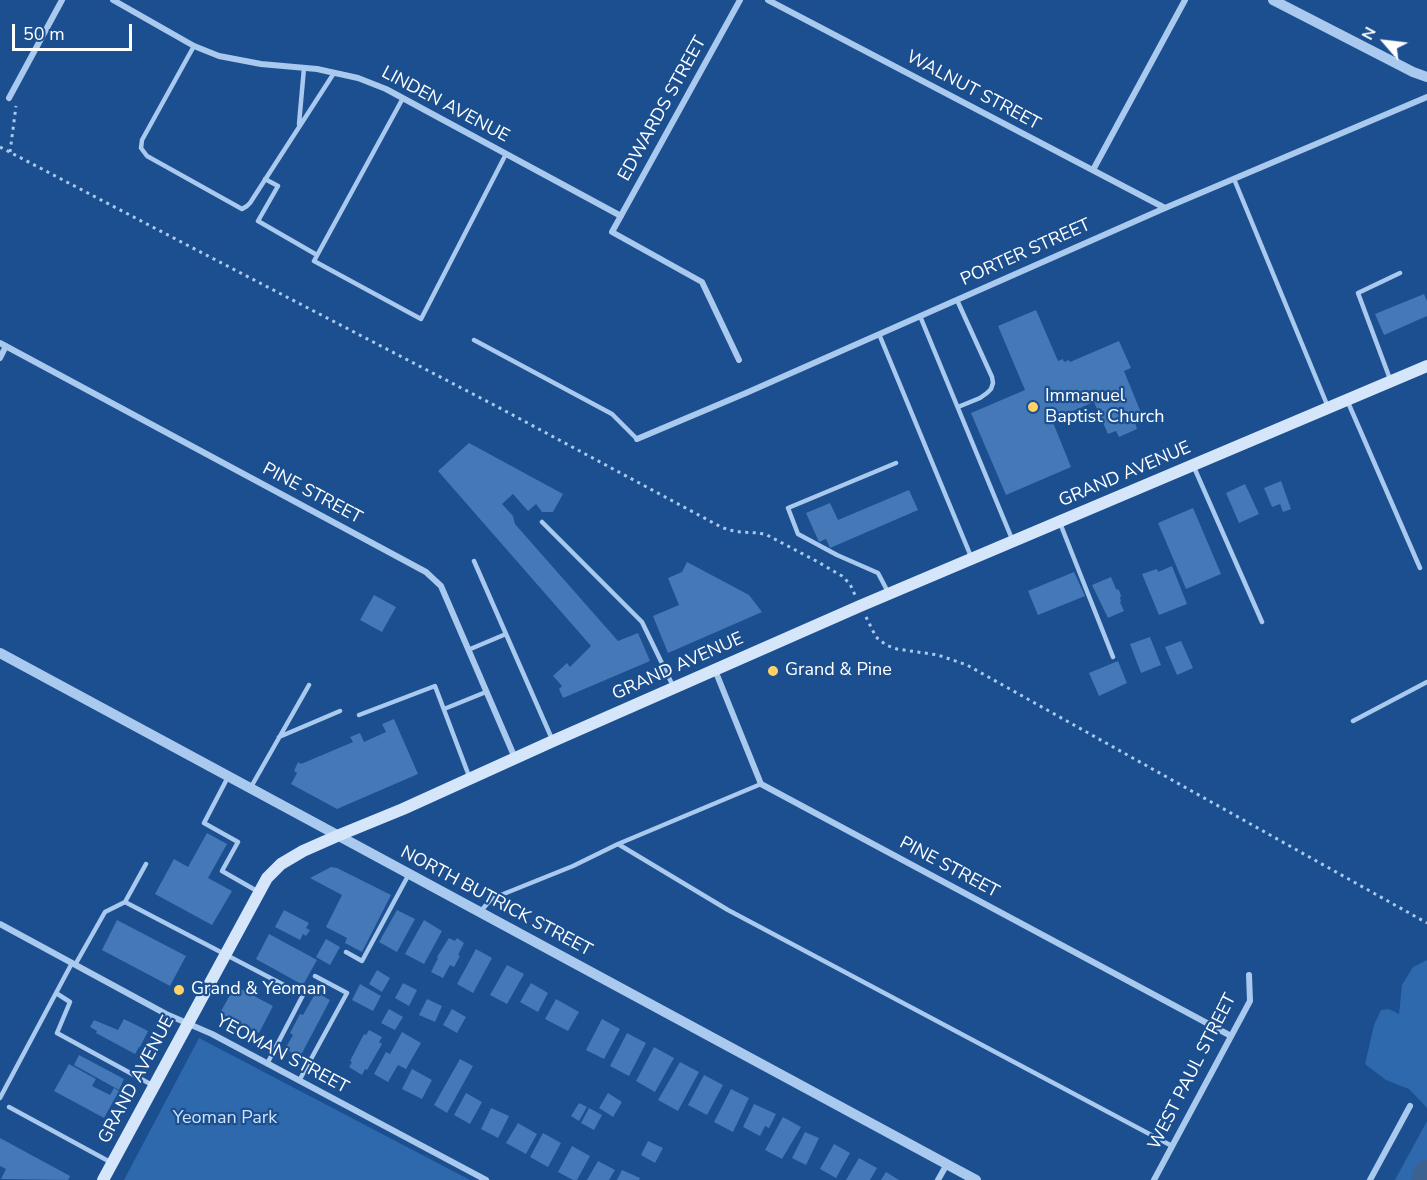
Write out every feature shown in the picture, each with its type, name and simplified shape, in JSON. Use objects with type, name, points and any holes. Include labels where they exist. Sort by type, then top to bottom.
[{"type":"main road","name":"GRAND AVENUE","points":[[103,1180],[259,892],[267,878],[281,864],[303,851],[889,594],[1427,366]]},
{"type":"street","points":[[9,98],[62,0]]},
{"type":"street","name":"LINDEN AVENUE","points":[[112,0],[194,46],[219,56],[261,64],[317,69],[358,78],[386,89],[621,216]]},
{"type":"street","name":"EDWARDS STREET","points":[[739,360],[702,282],[612,232],[740,0]]},
{"type":"street","name":"WALNUT STREET","points":[[768,0],[1165,208]]},
{"type":"street","points":[[1093,170],[1185,0]]},
{"type":"street","points":[[1273,0],[1427,77]]},
{"type":"street","name":"PORTER STREET","points":[[637,439],[1234,178],[1427,97]]},
{"type":"street","points":[[0,358],[3,345]]},
{"type":"street","name":"PINE STREET","points":[[3,345],[426,572],[441,586],[516,758]]},
{"type":"street","name":"NORTH BUTRICK STREET","points":[[0,653],[976,1180]]},
{"type":"street","points":[[715,670],[761,784]]},
{"type":"street","name":"PINE STREET","points":[[761,784],[1230,1036]]},
{"type":"street","name":"YEOMAN STREET","points":[[0,924],[166,1014],[212,1034],[486,1180]]},
{"type":"street","name":"WEST PAUL STREET","points":[[1154,1180],[1250,1001],[1249,975]]},
{"type":"street","points":[[1370,1180],[1410,1106]]},
{"type":"street","points":[[938,1180],[947,1164]]},
{"type":"lane","points":[[194,46],[142,140],[141,148],[143,153],[242,209],[250,203],[334,73]]},
{"type":"lane","points":[[299,127],[304,68]]},
{"type":"lane","points":[[403,98],[314,261],[421,319],[506,154]]},
{"type":"lane","points":[[1234,178],[1328,408]]},
{"type":"lane","points":[[265,179],[278,186],[258,221],[317,255]]},
{"type":"lane","points":[[1391,381],[1358,293],[1400,273]]},
{"type":"lane","points":[[957,300],[993,383],[991,389],[980,398],[958,407]]},
{"type":"lane","points":[[920,316],[1013,541]]},
{"type":"lane","points":[[879,334],[972,559]]},
{"type":"lane","points":[[474,340],[612,414],[637,439]]},
{"type":"lane","points":[[1347,400],[1420,568]]},
{"type":"lane","points":[[889,594],[878,573],[798,534],[788,508],[896,463]]},
{"type":"lane","points":[[1193,465],[1262,622]]},
{"type":"lane","points":[[542,522],[642,622],[674,689]]},
{"type":"lane","points":[[1060,522],[1113,657]]},
{"type":"lane","points":[[474,561],[553,741]]},
{"type":"lane","points":[[468,650],[506,634]]},
{"type":"lane","points":[[1353,721],[1427,682]]},
{"type":"lane","points":[[250,789],[309,685]]},
{"type":"lane","points":[[359,715],[435,686],[470,779]]},
{"type":"lane","points":[[444,708],[486,692]]},
{"type":"lane","points":[[279,737],[340,711]]},
{"type":"lane","points":[[228,777],[204,823],[238,842],[222,871],[259,892]]},
{"type":"lane","points":[[480,913],[491,898],[573,866],[618,844],[761,784]]},
{"type":"lane","points":[[618,844],[728,909],[1172,1146]]},
{"type":"lane","points":[[0,1098],[56,993],[105,912],[125,902],[146,864]]},
{"type":"lane","points":[[346,952],[362,961],[409,874]]},
{"type":"lane","points":[[125,902],[303,995],[267,1064]]},
{"type":"lane","points":[[299,1081],[347,993],[315,976]]},
{"type":"lane","points":[[56,993],[70,1002],[57,1033],[154,1086]]},
{"type":"lane","points":[[9,1107],[112,1164]]},
{"type":"path","points":[[9,98],[16,106],[10,152]]},
{"type":"path","points":[[0,147],[496,406],[721,527],[767,536],[819,562],[842,576],[850,584]]},
{"type":"path","points":[[873,629],[876,637],[886,645],[897,649],[938,655],[967,665],[1427,923]]},
{"type":"green space","points":[[1427,960],[1427,1108],[1409,1089],[1386,1080],[1365,1064],[1374,1025],[1381,1010],[1389,1009],[1399,1014],[1402,985],[1413,967]]},
{"type":"green space","name":"Yeoman Park","points":[[199,1038],[470,1180],[124,1180]]},
{"type":"green space","points":[[1427,1121],[1427,1180],[1395,1180]]},
{"type":"building","points":[[1424,294],[1427,301],[1427,316],[1384,335],[1375,314]]},
{"type":"building","name":"Immanuel Baptist Church","points":[[1036,310],[1058,361],[1063,359],[1064,362],[1069,360],[1070,362],[1119,341],[1131,368],[1124,371],[1144,420],[1135,423],[1137,429],[1119,437],[1116,431],[1108,434],[1094,402],[1052,420],[1071,467],[1006,495],[971,413],[1025,390],[998,326]]},
{"type":"building","points":[[469,443],[563,494],[553,512],[542,512],[536,504],[528,511],[513,494],[502,504],[513,516],[515,524],[618,641],[638,633],[650,661],[563,698],[559,689],[562,686],[553,676],[567,663],[570,667],[591,646],[438,471]]},
{"type":"building","points":[[1281,481],[1291,509],[1283,512],[1280,504],[1272,507],[1264,488]]},
{"type":"building","points":[[1245,484],[1259,514],[1239,523],[1226,493]]},
{"type":"building","points":[[909,490],[918,510],[830,548],[826,539],[819,542],[806,513],[830,503],[838,520]]},
{"type":"building","points":[[1193,508],[1221,574],[1186,589],[1158,523]]},
{"type":"building","points":[[687,562],[749,595],[762,612],[668,653],[653,616],[679,605],[668,578],[682,572]]},
{"type":"building","points":[[1172,566],[1187,604],[1159,615],[1142,574],[1157,569],[1158,572]]},
{"type":"building","points":[[1074,572],[1085,596],[1038,615],[1028,591]]},
{"type":"building","points":[[1111,577],[1116,589],[1119,590],[1120,602],[1124,611],[1108,618],[1092,585]]},
{"type":"building","points":[[374,595],[396,607],[382,632],[360,620]]},
{"type":"building","points":[[1150,637],[1161,665],[1141,673],[1130,644]]},
{"type":"building","points":[[1181,641],[1193,668],[1177,675],[1165,647]]},
{"type":"building","points":[[1118,661],[1127,683],[1099,696],[1089,673]]},
{"type":"building","points":[[394,719],[418,774],[337,809],[291,784],[297,773],[294,771],[298,762],[301,764],[353,742],[350,737],[360,733],[364,742],[386,732],[382,724]]},
{"type":"building","points":[[207,833],[227,844],[208,878],[232,891],[212,925],[155,894],[174,859],[188,867]]},
{"type":"building","points":[[331,867],[391,895],[362,952],[345,943],[347,938],[326,927],[342,895],[310,878]]},
{"type":"building","points":[[284,910],[309,923],[306,928],[310,930],[306,936],[303,934],[300,940],[275,927]]},
{"type":"building","points":[[397,910],[415,919],[397,952],[379,942]]},
{"type":"building","points":[[117,920],[186,956],[170,986],[102,950]]},
{"type":"building","points":[[424,920],[442,931],[424,964],[405,954]]},
{"type":"building","points":[[269,934],[317,960],[303,985],[256,959]]},
{"type":"building","points":[[449,938],[455,941],[457,938],[464,943],[454,967],[450,965],[443,978],[431,972]]},
{"type":"building","points":[[326,939],[340,947],[330,965],[316,957]]},
{"type":"building","points":[[476,949],[492,958],[473,993],[457,984]]},
{"type":"building","points":[[507,965],[524,974],[507,1004],[490,995]]},
{"type":"building","points":[[377,970],[390,978],[382,992],[369,984]]},
{"type":"building","points":[[403,983],[417,990],[409,1006],[395,998]]},
{"type":"building","points":[[531,983],[548,993],[538,1012],[520,1002]]},
{"type":"building","points":[[360,984],[381,996],[373,1011],[352,1000]]},
{"type":"building","points":[[235,986],[273,1006],[259,1033],[220,1013]]},
{"type":"building","points":[[316,992],[330,1000],[300,1057],[285,1049],[293,1035],[290,1033],[300,1014],[303,1015]]},
{"type":"building","points":[[427,999],[442,1006],[435,1022],[419,1015]]},
{"type":"building","points":[[556,999],[579,1012],[568,1031],[545,1019]]},
{"type":"building","points":[[389,1009],[403,1017],[395,1030],[381,1023]]},
{"type":"building","points":[[452,1009],[466,1017],[457,1033],[443,1025]]},
{"type":"building","points":[[124,1019],[148,1031],[135,1054],[96,1033],[97,1031],[90,1027],[94,1020],[118,1030]]},
{"type":"building","points":[[602,1019],[620,1029],[604,1059],[586,1050]]},
{"type":"building","points":[[369,1030],[382,1037],[379,1042],[382,1044],[362,1075],[349,1067],[364,1034],[366,1035]]},
{"type":"building","points":[[402,1032],[421,1043],[406,1069],[398,1065],[388,1082],[374,1074],[386,1052],[390,1054]]},
{"type":"building","points":[[627,1033],[646,1043],[629,1076],[610,1066]]},
{"type":"building","points":[[654,1047],[674,1058],[655,1092],[636,1081]]},
{"type":"building","points":[[79,1055],[124,1079],[119,1090],[74,1065]]},
{"type":"building","points":[[460,1059],[473,1066],[447,1113],[434,1105]]},
{"type":"building","points":[[680,1062],[699,1072],[678,1111],[658,1100]]},
{"type":"building","points":[[69,1064],[96,1079],[92,1086],[110,1095],[114,1088],[119,1091],[104,1118],[54,1091]]},
{"type":"building","points":[[412,1069],[432,1080],[422,1099],[402,1089]]},
{"type":"building","points":[[704,1075],[723,1085],[707,1115],[688,1105]]},
{"type":"building","points":[[731,1089],[749,1098],[733,1132],[714,1122]]},
{"type":"building","points":[[466,1093],[482,1102],[470,1124],[454,1115]]},
{"type":"building","points":[[608,1093],[622,1102],[613,1117],[599,1108]]},
{"type":"building","points":[[579,1103],[587,1107],[579,1121],[571,1116]]},
{"type":"building","points":[[754,1104],[776,1114],[769,1128],[765,1126],[760,1136],[743,1127]]},
{"type":"building","points":[[491,1108],[509,1116],[498,1138],[481,1129]]},
{"type":"building","points":[[589,1108],[602,1115],[594,1130],[581,1123]]},
{"type":"building","points":[[783,1117],[801,1127],[782,1159],[765,1150]]},
{"type":"building","points":[[518,1123],[537,1134],[526,1154],[506,1143]]},
{"type":"building","points":[[805,1132],[819,1138],[806,1165],[792,1158]]},
{"type":"building","points":[[543,1133],[561,1143],[548,1167],[530,1157]]},
{"type":"building","points":[[0,1138],[70,1176],[68,1180],[1,1179],[6,1169],[0,1166]]},
{"type":"building","points":[[648,1141],[663,1148],[655,1163],[641,1155]]},
{"type":"building","points":[[834,1144],[850,1153],[836,1178],[820,1169]]},
{"type":"building","points":[[572,1146],[590,1156],[577,1180],[558,1172]]},
{"type":"building","points":[[859,1158],[877,1168],[870,1180],[846,1180]]},
{"type":"building","points":[[598,1161],[615,1170],[609,1180],[587,1180]]},
{"type":"building","points":[[622,1170],[640,1178],[639,1180],[617,1180]]},
{"type":"building","points":[[886,1172],[899,1180],[881,1180]]},
{"type":"waterway","points":[[1425,1180],[1427,1174]]},
{"type":"place","name":"Immanuel Baptist Church","points":[[1033,407]]},
{"type":"place","name":"Grand & Pine","points":[[773,671]]},
{"type":"place","name":"Grand & Yeoman","points":[[179,990]]}]
